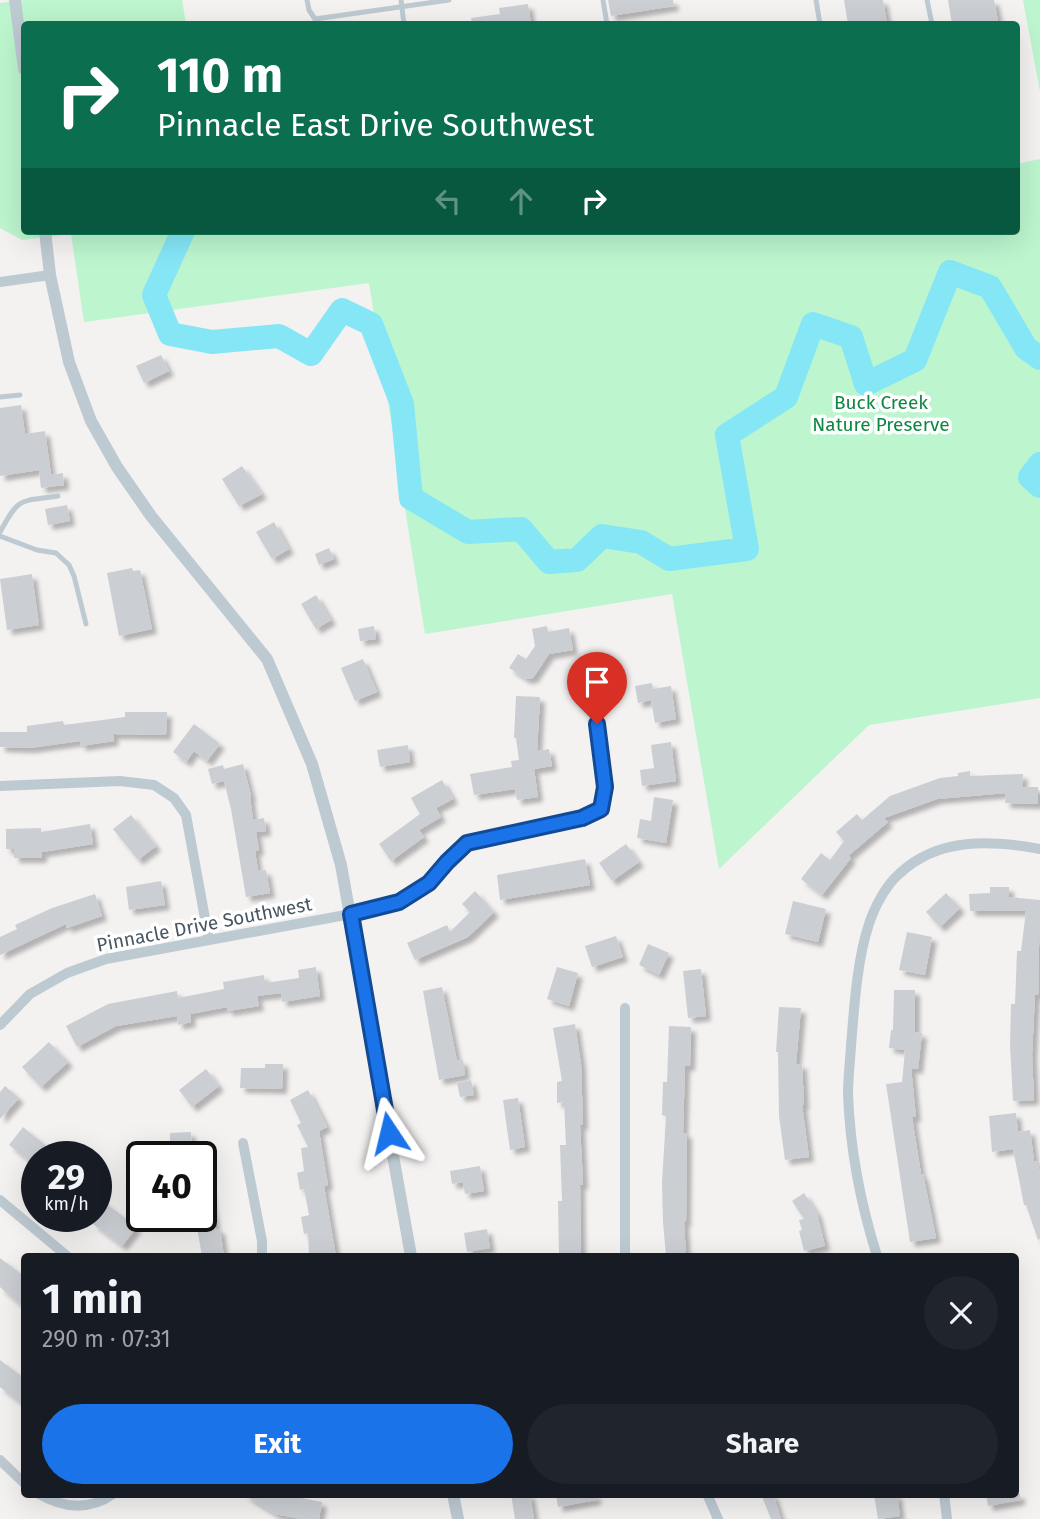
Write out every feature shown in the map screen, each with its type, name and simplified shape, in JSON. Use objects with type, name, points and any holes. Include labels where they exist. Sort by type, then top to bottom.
[{"type":"street","points":[[15,0],[21,46]]},
{"type":"street","points":[[45,235],[50,275],[69,362],[91,421],[117,467],[151,516],[267,659],[312,764],[338,852],[351,914],[410,1253]]},
{"type":"street","points":[[0,282],[50,275]]},
{"type":"street","name":"Pinnacle Drive Southwest","points":[[0,1025],[30,994],[67,973],[106,959],[351,914],[399,902],[429,883],[467,843],[582,818],[601,809],[605,787],[597,724]]},
{"type":"street","points":[[0,786],[120,781],[154,785],[174,798],[186,815],[209,940]]},
{"type":"street","points":[[876,1253],[854,1157],[848,1092],[859,973],[869,924],[897,875],[916,861],[943,848],[974,842],[1006,843],[1040,849]]},
{"type":"street","points":[[625,1008],[625,1253]]},
{"type":"street","points":[[243,1143],[262,1253]]},
{"type":"street","points":[[0,1200],[62,1253]]},
{"type":"street","points":[[0,1460],[21,1480]]},
{"type":"street","points":[[46,1498],[56,1504],[74,1507],[89,1505],[104,1498]]},
{"type":"street","points":[[454,1498],[458,1519]]},
{"type":"street","points":[[709,1498],[718,1519]]},
{"type":"street","points":[[944,1498],[947,1519]]},
{"type":"lane","points":[[307,0],[315,19],[401,3],[449,0]]},
{"type":"lane","points":[[603,0],[606,21]]},
{"type":"lane","points":[[816,0],[820,21]]},
{"type":"lane","points":[[927,0],[931,21]]},
{"type":"lane","points":[[401,3],[404,21]]},
{"type":"lane","points":[[0,397],[20,394]]},
{"type":"lane","points":[[58,496],[20,502],[14,507],[0,534],[37,550],[56,553],[69,565],[86,624]]},
{"type":"green space","name":"Buck Creek Nature Preserve","points":[[25,0],[182,0],[186,21],[21,21],[21,235],[63,235],[22,240],[0,228],[0,3]]},
{"type":"green space","points":[[1023,0],[1040,0],[1040,92]]},
{"type":"green space","name":"Buck Creek Nature Preserve","points":[[1040,159],[1040,698],[869,725],[719,869],[672,594],[425,634],[369,283],[84,322],[71,235],[1020,235],[1020,163]]},
{"type":"building","points":[[608,0],[673,0],[674,6],[611,16]]},
{"type":"building","points":[[844,0],[883,0],[886,21],[848,21]]},
{"type":"building","points":[[948,0],[994,0],[998,21],[952,21]]},
{"type":"building","points":[[528,4],[531,21],[472,21],[471,18],[500,14],[499,8]]},
{"type":"building","points":[[161,355],[169,371],[144,383],[136,366]]},
{"type":"building","points":[[21,405],[25,434],[45,431],[51,475],[63,473],[64,485],[41,488],[39,470],[0,476],[0,408]]},
{"type":"building","points":[[242,466],[262,494],[239,506],[222,479]]},
{"type":"building","points":[[67,505],[70,521],[48,525],[45,509]]},
{"type":"building","points":[[274,522],[289,549],[272,559],[256,532]]},
{"type":"building","points":[[329,548],[334,559],[319,565],[315,554]]},
{"type":"building","points":[[132,568],[133,571],[140,570],[152,629],[119,636],[107,573]]},
{"type":"building","points":[[32,574],[39,625],[7,630],[0,579]]},
{"type":"building","points":[[316,595],[331,620],[316,629],[301,604]]},
{"type":"building","points":[[374,626],[376,639],[360,641],[358,629]]},
{"type":"building","points":[[547,626],[548,632],[569,628],[573,650],[549,654],[533,678],[526,679],[509,668],[518,654],[526,659],[535,646],[532,629]]},
{"type":"building","points":[[363,659],[377,692],[355,701],[341,668]]},
{"type":"building","points":[[652,683],[653,689],[671,686],[676,719],[655,723],[651,700],[638,703],[635,686]]},
{"type":"building","points":[[516,696],[540,697],[537,751],[549,749],[552,766],[534,769],[538,797],[517,800],[515,789],[474,795],[470,774],[512,767],[511,761],[519,760],[514,738]]},
{"type":"building","points":[[125,712],[167,712],[166,735],[113,734],[114,741],[81,746],[80,741],[30,748],[0,747],[0,732],[27,732],[27,726],[63,721],[64,725],[125,717]]},
{"type":"building","points":[[194,724],[220,744],[207,761],[194,751],[186,762],[173,752]]},
{"type":"building","points":[[671,742],[676,781],[642,786],[640,770],[654,768],[651,745]]},
{"type":"building","points":[[408,745],[410,762],[380,767],[377,750]]},
{"type":"building","points":[[243,764],[251,796],[253,820],[264,818],[266,831],[256,832],[259,850],[255,851],[258,871],[266,870],[270,893],[246,897],[224,781],[212,784],[208,769],[223,765],[224,769]]},
{"type":"building","points":[[970,771],[970,776],[1023,774],[1022,787],[1038,787],[1038,804],[1005,803],[1006,793],[937,799],[884,818],[888,822],[848,856],[851,858],[822,895],[801,879],[821,853],[830,860],[844,841],[836,832],[857,814],[862,820],[890,796],[940,778],[958,776],[958,773]]},
{"type":"building","points":[[442,780],[453,799],[436,808],[441,817],[419,830],[424,837],[391,861],[379,844],[420,814],[411,798]]},
{"type":"building","points":[[654,797],[673,800],[666,843],[637,838],[640,819],[651,821]]},
{"type":"building","points":[[131,815],[156,846],[138,860],[113,829]]},
{"type":"building","points":[[90,824],[93,844],[42,852],[42,858],[14,858],[14,849],[6,849],[6,829],[41,828],[41,832]]},
{"type":"building","points":[[626,844],[639,862],[612,881],[599,863]]},
{"type":"building","points":[[585,859],[590,885],[500,900],[497,875]]},
{"type":"building","points":[[161,881],[165,905],[129,910],[126,887]]},
{"type":"building","points":[[990,887],[1009,887],[1009,897],[1040,900],[1038,995],[1035,995],[1032,1055],[1034,1100],[1013,1101],[1010,1045],[1017,951],[1021,951],[1026,911],[970,911],[969,894],[990,893]]},
{"type":"building","points":[[475,891],[494,912],[468,937],[415,960],[407,943],[447,925],[450,932],[470,912],[462,904]]},
{"type":"building","points":[[946,893],[960,908],[940,927],[926,912]]},
{"type":"building","points":[[95,894],[102,916],[67,928],[66,924],[0,955],[0,937],[17,929],[15,925],[52,908]]},
{"type":"building","points":[[793,901],[826,909],[818,942],[785,934]]},
{"type":"building","points":[[907,932],[932,937],[925,975],[899,970]]},
{"type":"building","points":[[616,936],[623,957],[592,967],[585,946]]},
{"type":"building","points":[[648,944],[669,953],[659,975],[639,965]]},
{"type":"building","points":[[316,967],[320,996],[282,1002],[281,993],[257,996],[259,1006],[228,1011],[227,1007],[190,1014],[191,1022],[178,1025],[177,1016],[116,1026],[77,1047],[66,1026],[108,1004],[177,991],[178,998],[224,989],[223,982],[264,975],[265,983],[299,978],[298,970]]},
{"type":"building","points":[[557,967],[578,973],[569,1006],[547,999]]},
{"type":"building","points":[[701,969],[706,1016],[688,1018],[683,971]]},
{"type":"building","points":[[442,987],[457,1061],[463,1060],[465,1075],[439,1080],[423,991]]},
{"type":"building","points":[[894,990],[915,990],[915,1032],[922,1033],[918,1069],[911,1068],[916,1117],[912,1117],[921,1174],[936,1238],[910,1242],[886,1084],[902,1082],[905,1050],[889,1048],[893,1030]]},
{"type":"building","points":[[779,1007],[801,1008],[796,1064],[802,1064],[802,1105],[809,1157],[785,1160],[779,1116],[776,1052]]},
{"type":"building","points":[[575,1024],[581,1064],[581,1253],[559,1253],[558,1201],[562,1201],[560,1145],[566,1145],[564,1102],[557,1103],[557,1082],[562,1081],[553,1028]]},
{"type":"building","points":[[669,1026],[691,1027],[690,1066],[685,1066],[683,1133],[687,1133],[684,1222],[686,1253],[666,1253],[662,1182],[666,1116],[662,1115],[663,1082],[667,1082]]},
{"type":"building","points":[[49,1042],[68,1062],[41,1087],[22,1067]]},
{"type":"building","points":[[265,1064],[283,1064],[282,1089],[240,1088],[241,1068],[265,1068]]},
{"type":"building","points":[[206,1069],[219,1086],[192,1107],[179,1090]]},
{"type":"building","points":[[471,1080],[474,1095],[460,1097],[457,1083]]},
{"type":"building","points":[[5,1086],[19,1098],[0,1119],[0,1092]]},
{"type":"building","points":[[308,1090],[327,1127],[319,1131],[328,1185],[324,1186],[335,1253],[309,1253],[308,1233],[304,1234],[301,1217],[309,1215],[304,1189],[300,1190],[297,1173],[304,1171],[301,1148],[308,1147],[297,1125],[301,1123],[290,1100]]},
{"type":"building","points":[[518,1098],[525,1147],[510,1150],[503,1100]]},
{"type":"building","points":[[1016,1113],[1018,1132],[1030,1130],[1034,1161],[1040,1172],[1038,1240],[1024,1205],[1013,1149],[992,1152],[989,1116]]},
{"type":"building","points":[[23,1127],[40,1141],[21,1141],[21,1154],[9,1145]]},
{"type":"building","points":[[191,1132],[191,1141],[170,1141],[170,1133]]},
{"type":"building","points":[[480,1166],[484,1191],[465,1194],[463,1182],[452,1184],[450,1171]]},
{"type":"building","points":[[804,1193],[817,1213],[825,1246],[804,1251],[799,1220],[804,1219],[792,1201]]},
{"type":"building","points":[[112,1208],[126,1219],[126,1232],[133,1232],[122,1246],[104,1232],[112,1232]]},
{"type":"building","points":[[217,1229],[220,1229],[224,1253],[201,1253],[198,1232],[217,1232]]},
{"type":"building","points":[[487,1229],[490,1248],[467,1252],[464,1233]]},
{"type":"building","points":[[0,1258],[21,1274],[21,1305],[0,1287]]},
{"type":"building","points":[[0,1360],[21,1376],[21,1403],[0,1387]]},
{"type":"building","points":[[1020,1494],[1020,1500],[988,1506],[987,1498],[1019,1498]]},
{"type":"building","points":[[249,1498],[302,1498],[322,1502],[319,1519],[275,1514]]},
{"type":"building","points":[[512,1498],[531,1498],[534,1519],[515,1519]]},
{"type":"building","points":[[557,1498],[596,1498],[596,1500],[558,1507]]},
{"type":"building","points":[[763,1498],[774,1498],[781,1519],[771,1519]]},
{"type":"building","points":[[875,1498],[898,1498],[900,1516],[878,1519]]},
{"type":"waterway","points":[[181,235],[154,295],[170,334],[212,342],[279,336],[311,354],[342,310],[371,324],[402,404],[411,498],[468,532],[521,529],[549,562],[577,560],[602,536],[641,542],[669,559],[747,549],[727,435],[786,397],[813,324],[851,337],[866,384],[915,360],[950,272],[990,287],[1026,348],[1040,358]]},
{"type":"waterway","points":[[1040,464],[1030,477],[1040,486]]},
{"type":"route","points":[[389,1133],[351,914],[399,902],[429,883],[467,843],[582,818],[601,809],[605,787],[597,724]]}]
